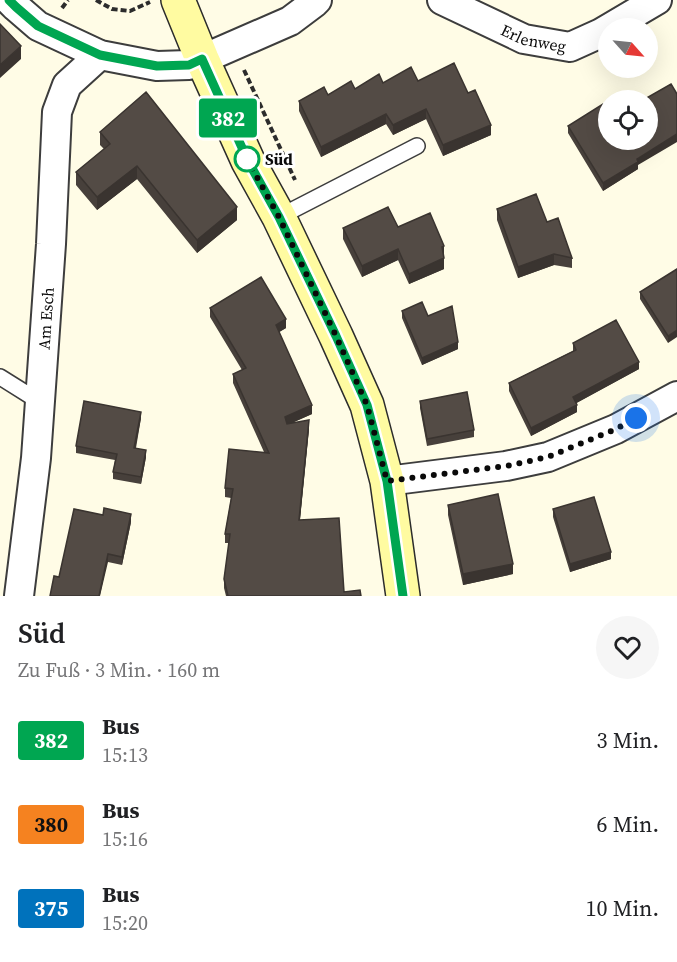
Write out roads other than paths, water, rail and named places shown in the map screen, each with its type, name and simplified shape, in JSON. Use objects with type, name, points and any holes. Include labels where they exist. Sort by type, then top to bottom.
[{"type":"main road","points":[[164,1],[215,54],[248,161],[292,210],[336,336],[367,405],[387,481],[403,596]]},
{"type":"street","points":[[9,0],[38,26],[100,55],[157,66],[189,65],[290,21],[317,0]]},
{"type":"street","name":"Erlenweg","points":[[442,0],[524,39],[570,47],[601,33],[657,0]]},
{"type":"street","name":"Am Esch","points":[[14,578],[36,458],[51,244],[57,112],[67,85],[100,55]]},
{"type":"street","points":[[387,481],[506,466],[548,457],[616,429],[677,396]]},
{"type":"lane","points":[[292,210],[417,146]]},
{"type":"lane","points":[[0,377],[40,402]]},
{"type":"place","name":"Süd","points":[[247,159]]}]
